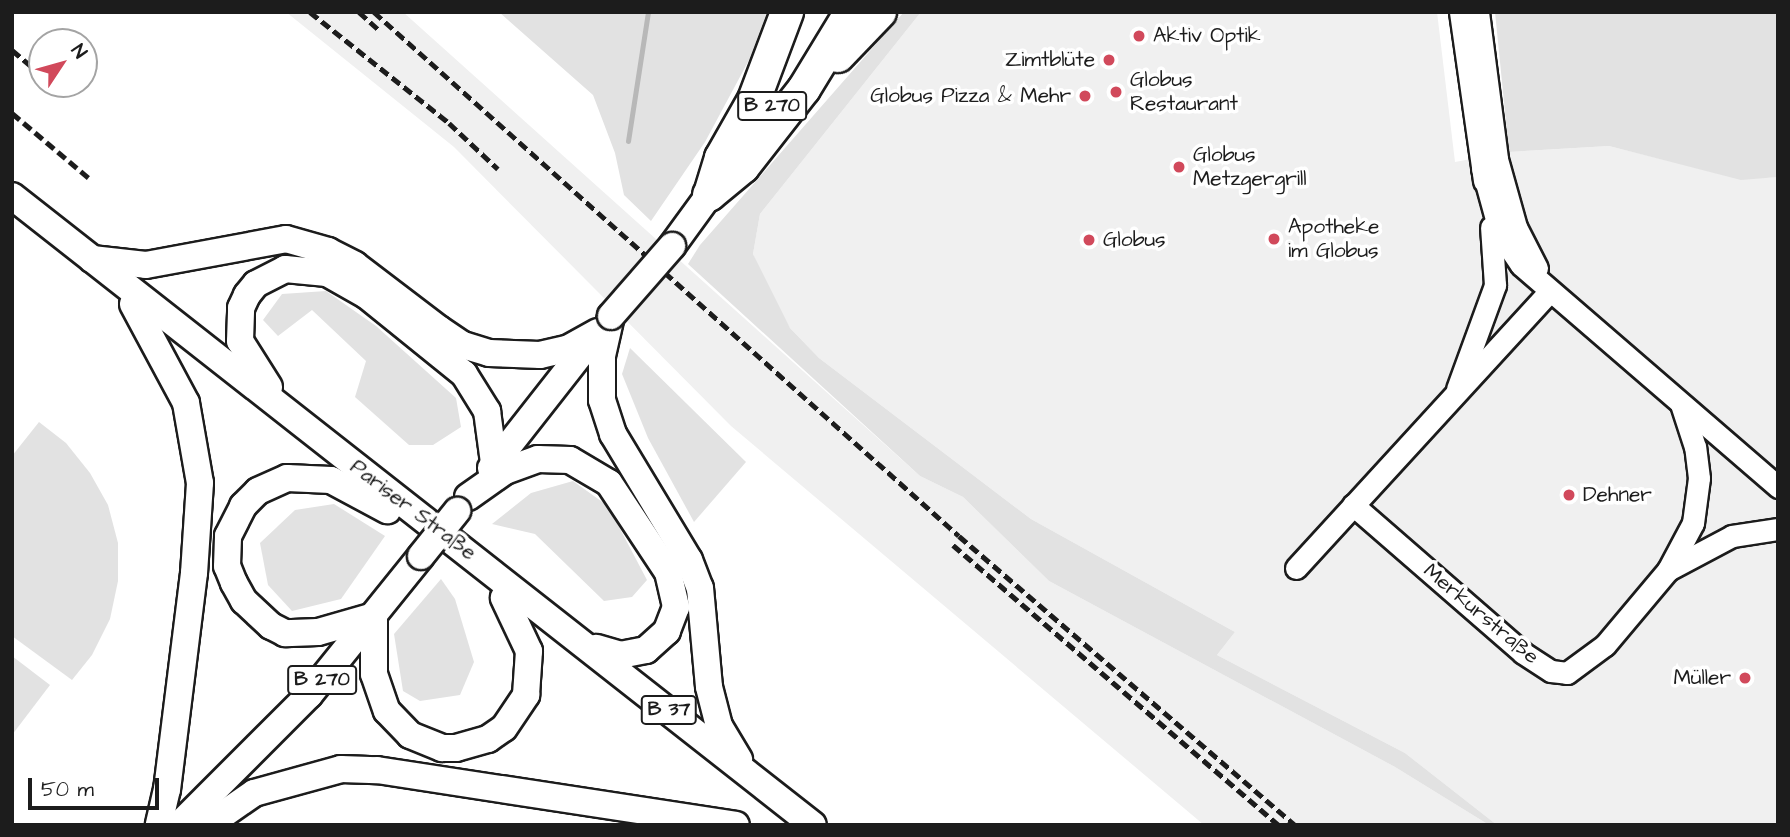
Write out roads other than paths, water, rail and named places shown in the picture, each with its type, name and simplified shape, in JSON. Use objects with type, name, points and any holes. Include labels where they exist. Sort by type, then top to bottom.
[{"type":"highway","points":[[709,195],[721,158],[754,100],[787,12]]},
{"type":"highway","name":"B 270","points":[[709,195],[790,80],[827,12]]},
{"type":"highway","name":"B 270","points":[[709,195],[743,167],[804,89],[851,12]]},
{"type":"highway","points":[[804,89],[880,12]]},
{"type":"main road","name":"B 270","points":[[179,825],[268,740],[373,617],[424,536],[463,504],[709,195]]},
{"type":"main road","name":"Pariser Straße","points":[[12,196],[91,258],[424,536],[583,641],[813,825]]},
{"type":"main road","name":"Pariser Straße","points":[[12,208],[789,825]]},
{"type":"main road","points":[[91,258],[146,265],[286,239],[318,247],[355,265],[439,330],[463,345],[489,353],[540,355],[567,349],[604,324]]},
{"type":"main road","points":[[424,536],[262,380],[240,341],[241,308],[256,284],[285,269],[312,268],[366,295],[464,374],[487,411],[494,463]]},
{"type":"main road","points":[[133,304],[186,404],[200,484],[194,573],[167,789],[159,825]]},
{"type":"main road","points":[[604,324],[603,400],[613,434],[689,559],[700,588],[704,651],[719,726],[755,780]]},
{"type":"main road","points":[[463,504],[505,471],[538,459],[570,460],[609,483],[668,572],[676,607],[667,631],[646,650],[614,654],[583,641]]},
{"type":"main road","points":[[424,536],[348,487],[309,478],[274,482],[243,506],[234,520],[228,536],[227,566],[244,601],[271,626],[285,632],[318,632],[373,617],[374,674],[387,711],[410,735],[442,748],[456,748],[488,739],[504,728],[526,695],[529,651],[504,598]]},
{"type":"main road","points":[[208,825],[254,793],[341,769],[377,770],[736,825]]},
{"type":"street","points":[[1457,389],[1495,285],[1460,12]]},
{"type":"street","points":[[1478,12],[1497,159],[1506,195],[1523,243],[1550,291]]},
{"type":"street","points":[[1482,168],[1500,234],[1521,265],[1778,487]]},
{"type":"street","points":[[1296,568],[1457,389],[1550,291]]},
{"type":"street","name":"Merkurstraße","points":[[1353,505],[1523,653],[1552,671],[1567,673],[1594,657],[1668,570],[1697,508],[1697,460],[1681,404]]},
{"type":"street","name":"Merkurstraße","points":[[1668,570],[1732,536],[1778,530]]},
{"type":"waterway","points":[[628,141],[648,12]]},
{"type":"railway","points":[[310,12],[449,123],[498,169]]},
{"type":"railway","points":[[359,12],[380,31]]},
{"type":"railway","points":[[374,12],[959,536],[1295,825]]},
{"type":"railway","points":[[12,50],[28,63]]},
{"type":"railway","points":[[12,113],[90,179]]},
{"type":"railway","points":[[953,545],[1278,825]]},
{"type":"place","name":"Aktiv Optik","points":[[1139,36]]},
{"type":"place","name":"Zimtblüte","points":[[1109,60]]},
{"type":"place","name":"Globus Restaurant","points":[[1116,92]]},
{"type":"place","name":"Globus Pizza & Mehr","points":[[1085,96]]},
{"type":"place","name":"Globus Metzgergrill","points":[[1179,167]]},
{"type":"place","name":"Apotheke im Globus","points":[[1274,239]]},
{"type":"place","name":"Globus","points":[[1089,240]]},
{"type":"place","name":"Dehner","points":[[1569,495]]},
{"type":"place","name":"Müller","points":[[1745,678]]}]
